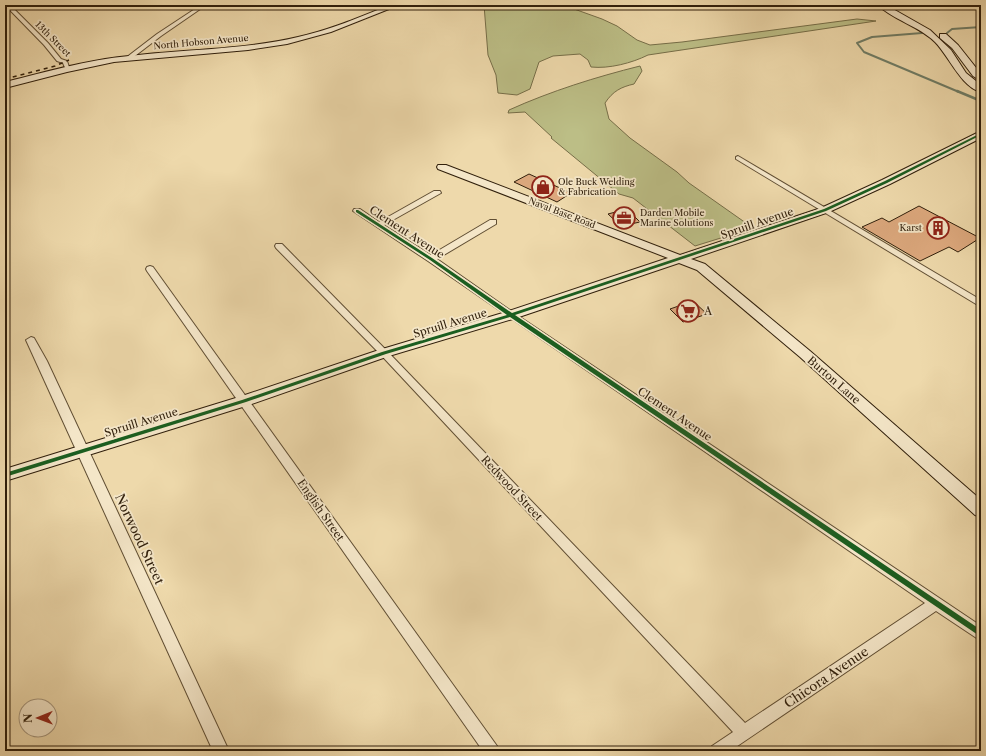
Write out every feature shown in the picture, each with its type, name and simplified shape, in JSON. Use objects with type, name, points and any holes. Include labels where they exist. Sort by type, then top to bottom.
[{"type":"street","name":"13th Street","points":[[7,5],[11,13],[46,44],[59,60],[65,62],[68,69]]},
{"type":"street","points":[[128,58],[159,34],[204,5]]},
{"type":"street","name":"North Hobson Avenue","points":[[5,85],[68,69],[128,58],[190,53],[287,42],[324,32],[396,5]]},
{"type":"street","points":[[881,5],[950,41],[960,51],[973,71],[981,79]]},
{"type":"street","points":[[892,5],[931,31],[964,75],[981,89]]},
{"type":"street","name":"Spruill Avenue","points":[[5,475],[244,401],[384,353],[511,315],[826,210],[886,182],[981,134]]},
{"type":"street","points":[[738,158],[981,304]]},
{"type":"street","name":"Naval Base Road","points":[[442,167],[681,259]]},
{"type":"street","points":[[378,225],[437,193]]},
{"type":"street","name":"Clement Avenue","points":[[357,211],[431,259],[511,315],[981,634]]},
{"type":"street","points":[[431,259],[493,222]]},
{"type":"street","name":"Redwood Street","points":[[279,246],[384,353],[744,733]]},
{"type":"street","name":"Burton Lane","points":[[681,259],[701,267],[804,354],[981,510]]},
{"type":"street","name":"English Street","points":[[150,269],[492,751]]},
{"type":"street","name":"Norwood Street","points":[[31,340],[84,451],[221,751]]},
{"type":"street","name":"Chicora Avenue","points":[[717,751],[936,603]]},
{"type":"green space","points":[[484,5],[563,5],[602,19],[617,26],[637,40],[650,45],[857,19],[876,21],[648,55],[628,63],[605,67],[591,67],[588,60],[580,54],[553,56],[539,62],[530,89],[517,95],[498,93],[496,75],[488,55]]},
{"type":"green space","points":[[640,66],[642,71],[634,84],[618,90],[611,95],[605,103],[609,119],[630,138],[677,172],[689,183],[753,228],[695,246],[633,198],[619,194],[551,138],[552,137],[525,112],[508,113],[509,110],[557,91]]},
{"type":"building","name":"Ole Buck Welding & Fabrication","points":[[529,174],[571,193],[557,202],[514,182]]},
{"type":"building","points":[[919,206],[980,238],[958,252],[949,247],[920,261],[862,227],[882,218],[889,222]]},
{"type":"building","name":"Darden Mobile Marine Solutions","points":[[627,209],[640,222],[621,226],[608,214]]},
{"type":"building","name":"A","points":[[693,301],[707,314],[683,322],[670,309]]},
{"type":"waterway","points":[[947,33],[952,29],[981,27]]},
{"type":"waterway","points":[[922,33],[872,37],[857,43],[864,52],[959,92]]},
{"type":"waterway","points":[[957,91],[981,101]]},
{"type":"railway","points":[[5,79],[55,66],[69,60]]},
{"type":"cycle path","points":[[5,475],[244,401],[384,353],[511,315],[825,210],[886,182],[981,134]]},
{"type":"cycle path","points":[[357,211],[431,259],[511,315],[981,634]]},
{"type":"place","name":"Ole Buck Welding & Fabrication","points":[[543,187]]},
{"type":"place","name":"Darden Mobile Marine Solutions","points":[[624,218]]},
{"type":"place","name":"Karst","points":[[938,228]]},
{"type":"place","name":"A","points":[[688,311]]}]
